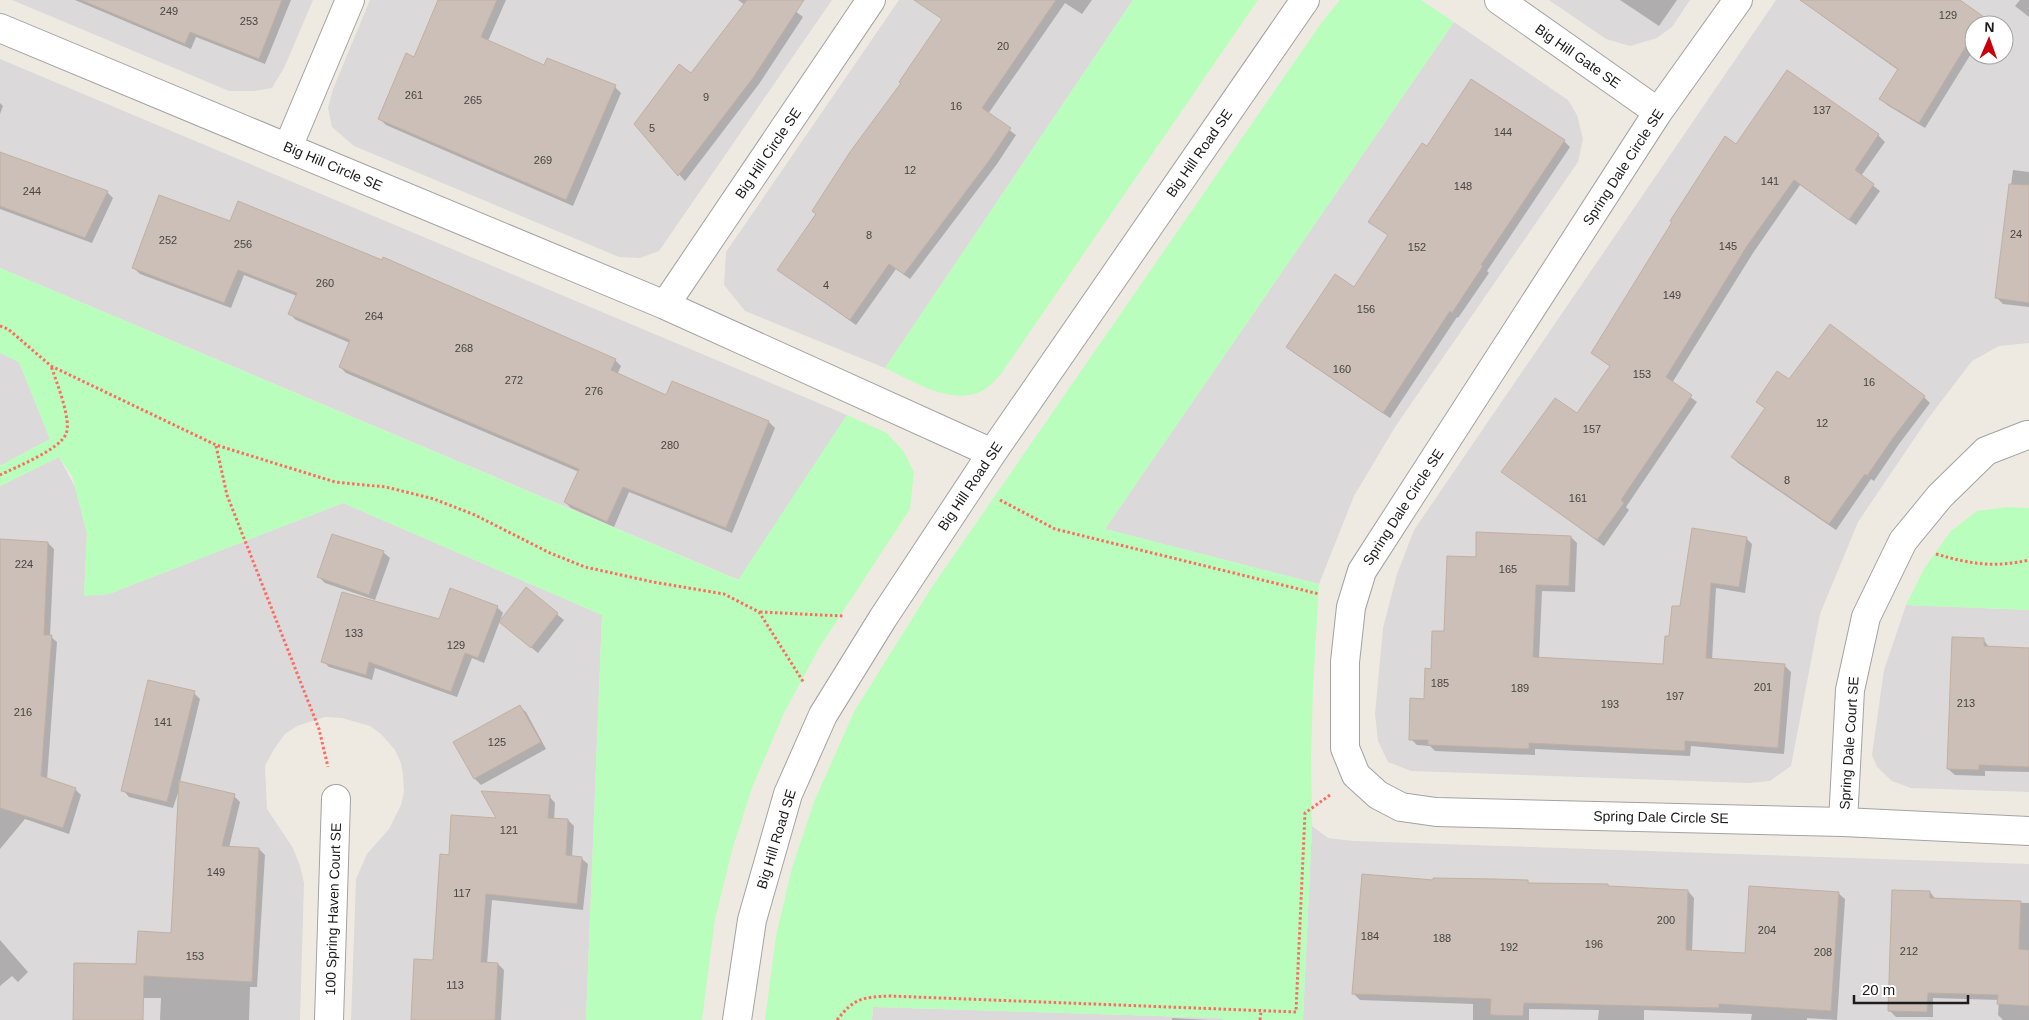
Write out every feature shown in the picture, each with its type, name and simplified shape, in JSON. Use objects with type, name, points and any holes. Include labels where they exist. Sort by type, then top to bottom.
[{"type":"street","points":[[288,147],[350,0]]},
{"type":"street","name":"Big Hill Circle SE","points":[[665,305],[871,0]]},
{"type":"street","name":"Big Hill Road SE","points":[[737,1020],[754,911],[788,794],[823,715],[883,618],[971,484],[1305,0]]},
{"type":"street","name":"Big Hill Gate SE","points":[[1498,0],[1658,112]]},
{"type":"street","name":"Spring Dale Circle SE","points":[[1738,0],[1658,112],[1362,571],[1353,600],[1345,662],[1346,748],[1356,775],[1378,795],[1401,807],[1436,812],[1843,822],[2029,831]]},
{"type":"street","name":"Big Hill Circle SE","points":[[0,28],[665,305],[992,453]]},
{"type":"street","name":"Spring Dale Court SE","points":[[1843,822],[1852,681],[1866,616],[1902,541],[1940,496],[1986,450],[2027,435]]},
{"type":"street","name":"100 Spring Haven Court SE","points":[[329,1020],[336,799]]},
{"type":"path","points":[[0,326],[8,330],[51,366],[216,445],[335,482],[386,487],[434,499],[475,515],[550,553],[585,567],[653,582],[724,594],[759,612],[883,618]]},
{"type":"path","points":[[0,475],[55,447],[66,434],[66,418],[62,396],[51,366]]},
{"type":"path","points":[[216,445],[227,495],[318,729],[336,799]]},
{"type":"path","points":[[971,484],[1055,529],[1318,594],[1353,600]]},
{"type":"path","points":[[1902,541],[1937,555],[1976,564],[2007,565],[2029,560]]},
{"type":"path","points":[[759,612],[823,715]]},
{"type":"path","points":[[837,1020],[844,1011],[863,997],[890,996],[1296,1012],[1305,813],[1356,775]]},
{"type":"path","points":[[1260,1020],[1261,1011]]},
{"type":"shaded area","points":[[12,0],[313,0],[285,66],[272,88],[254,91],[229,91]]},
{"type":"shaded area","points":[[370,0],[832,0],[659,251],[640,258],[619,257],[354,146],[332,127],[328,108],[333,89]]},
{"type":"shaded area","points":[[899,0],[1133,0],[885,368],[745,311],[724,285],[726,252]]},
{"type":"shaded area","points":[[1549,0],[1690,0],[1672,27],[1657,38],[1630,46],[1606,39]]},
{"type":"shaded area","points":[[1776,0],[2029,0],[2029,343],[1999,346],[1972,361],[1927,420],[1858,522],[1820,614],[1791,766],[1770,781],[1748,783],[1411,771],[1388,762],[1378,741],[1375,714],[1383,628],[1397,574],[1414,530]]},
{"type":"shaded area","points":[[1454,22],[1568,100],[1577,115],[1583,139],[1578,162],[1395,427],[1354,496],[1319,584],[1105,529]]},
{"type":"shaded area","points":[[0,59],[847,415],[739,580],[0,268]]},
{"type":"shaded area","points":[[0,353],[19,362],[50,439],[0,466]]},
{"type":"shaded area","points":[[59,457],[75,487],[87,533],[84,595],[109,594],[343,503],[602,615],[586,1020],[351,1020],[356,879],[367,854],[389,829],[401,805],[404,792],[403,775],[401,763],[395,750],[381,734],[370,726],[342,718],[325,717],[297,726],[285,734],[265,766],[267,809],[293,848],[304,883],[300,1020],[0,1020],[0,486]]},
{"type":"shaded area","points":[[1906,605],[2029,610],[2029,792],[1911,788],[1892,781],[1877,767],[1872,755],[1884,670]]},
{"type":"shaded area","points":[[1312,826],[1328,838],[1354,841],[2029,864],[2029,1020],[1303,1020]]},
{"type":"shaded area","points":[[873,1007],[1222,1018],[1222,1020],[872,1020]]},
{"type":"green space","points":[[1133,0],[1258,0],[1001,374],[986,389],[968,395],[944,394],[919,385],[885,368]]},
{"type":"green space","points":[[1340,0],[1421,0],[1454,22],[1105,529],[1319,584],[1313,689],[1311,756],[1312,826],[1303,1020],[1222,1020],[1222,1018],[873,1007],[872,1020],[765,1020],[776,936],[792,868],[814,802],[855,710],[932,587],[1322,22]]},
{"type":"green space","points":[[0,268],[738,580],[847,415],[887,433],[904,452],[914,472],[910,509],[819,648],[784,713],[752,788],[733,847],[715,919],[702,1020],[586,1020],[602,615],[343,503],[109,594],[84,596],[87,533],[72,476],[59,457],[0,486],[0,466],[50,439],[19,362],[0,353]]},
{"type":"green space","points":[[2008,507],[2029,508],[2029,610],[1906,605],[1925,567],[1951,531],[1977,511]]},
{"type":"building","points":[[81,0],[282,0],[259,59],[190,32],[185,44]]},
{"type":"building","points":[[438,0],[497,0],[481,37],[544,65],[547,58],[616,85],[566,200],[378,119],[406,53],[414,57]]},
{"type":"building","points":[[747,0],[804,0],[753,78],[678,176],[634,124],[679,64],[691,73]]},
{"type":"building","points":[[914,0],[1056,0],[982,108],[1011,128],[991,158],[904,274],[889,264],[850,320],[777,270],[816,214],[812,211],[850,152],[901,83],[899,82],[942,19]]},
{"type":"building","points":[[1800,0],[1960,0],[1981,15],[1964,15],[1964,49],[1919,123],[1879,99],[1898,69]]},
{"type":"building","points":[[1787,70],[1879,134],[1855,170],[1874,184],[1849,220],[1794,180],[1747,246],[1666,377],[1692,395],[1621,500],[1624,503],[1597,540],[1501,472],[1555,398],[1577,413],[1610,366],[1591,353],[1672,222],[1670,221],[1725,136],[1736,144]]},
{"type":"building","points":[[1471,79],[1565,140],[1481,265],[1483,266],[1452,313],[1450,311],[1383,413],[1286,347],[1335,274],[1354,287],[1388,235],[1368,222],[1422,143],[1427,146]]},
{"type":"building","points":[[0,152],[108,191],[85,238],[0,206]]},
{"type":"building","points":[[2009,184],[2029,185],[2029,303],[1995,298]]},
{"type":"building","points":[[159,195],[230,221],[238,201],[382,260],[383,257],[616,359],[611,370],[666,395],[672,381],[769,421],[726,528],[623,487],[607,522],[564,502],[579,469],[339,367],[350,340],[288,314],[297,293],[238,270],[224,303],[132,268]]},
{"type":"building","points":[[1830,324],[1925,396],[1867,476],[1865,474],[1829,524],[1731,457],[1765,408],[1756,402],[1777,371],[1789,379]]},
{"type":"building","points":[[1692,528],[1747,537],[1739,587],[1711,583],[1706,658],[1785,664],[1778,748],[1685,741],[1685,751],[1529,743],[1529,749],[1428,745],[1428,740],[1409,740],[1410,698],[1424,699],[1425,668],[1431,669],[1432,631],[1444,631],[1447,556],[1476,557],[1476,532],[1571,536],[1569,586],[1536,585],[1533,657],[1663,664],[1665,636],[1669,636],[1672,606],[1680,606]]},
{"type":"building","points":[[332,534],[384,551],[369,595],[317,577]]},
{"type":"building","points":[[0,539],[48,542],[44,635],[52,635],[41,776],[76,788],[63,828],[0,808]]},
{"type":"building","points":[[526,587],[558,613],[531,648],[499,622]]},
{"type":"building","points":[[450,588],[498,606],[478,658],[465,653],[451,692],[369,662],[366,675],[321,662],[342,592],[439,619]]},
{"type":"building","points":[[1952,637],[1984,638],[1984,646],[2029,648],[2029,767],[1979,765],[1979,770],[1947,769]]},
{"type":"building","points":[[148,680],[195,691],[167,802],[121,791]]},
{"type":"building","points":[[520,705],[541,742],[474,779],[453,742]]},
{"type":"building","points":[[179,781],[235,794],[222,846],[259,848],[252,982],[144,976],[143,1020],[73,1020],[74,963],[136,964],[138,931],[171,933]]},
{"type":"building","points":[[481,791],[550,795],[548,818],[568,819],[566,855],[582,857],[577,904],[486,894],[481,962],[498,963],[495,1020],[411,1020],[414,959],[433,960],[440,854],[449,855],[451,815],[496,818]]},
{"type":"building","points":[[1362,874],[1433,880],[1433,878],[1528,880],[1528,883],[1608,884],[1608,886],[1688,890],[1686,950],[1745,953],[1749,886],[1839,892],[1831,1011],[1719,1004],[1719,1008],[1524,1003],[1523,1016],[1490,1015],[1491,999],[1352,994]]},
{"type":"building","points":[[1892,890],[1930,891],[1930,898],[2021,901],[2019,949],[2029,950],[2029,1006],[1997,1004],[1998,995],[1928,993],[1927,1012],[1888,1011]]}]
